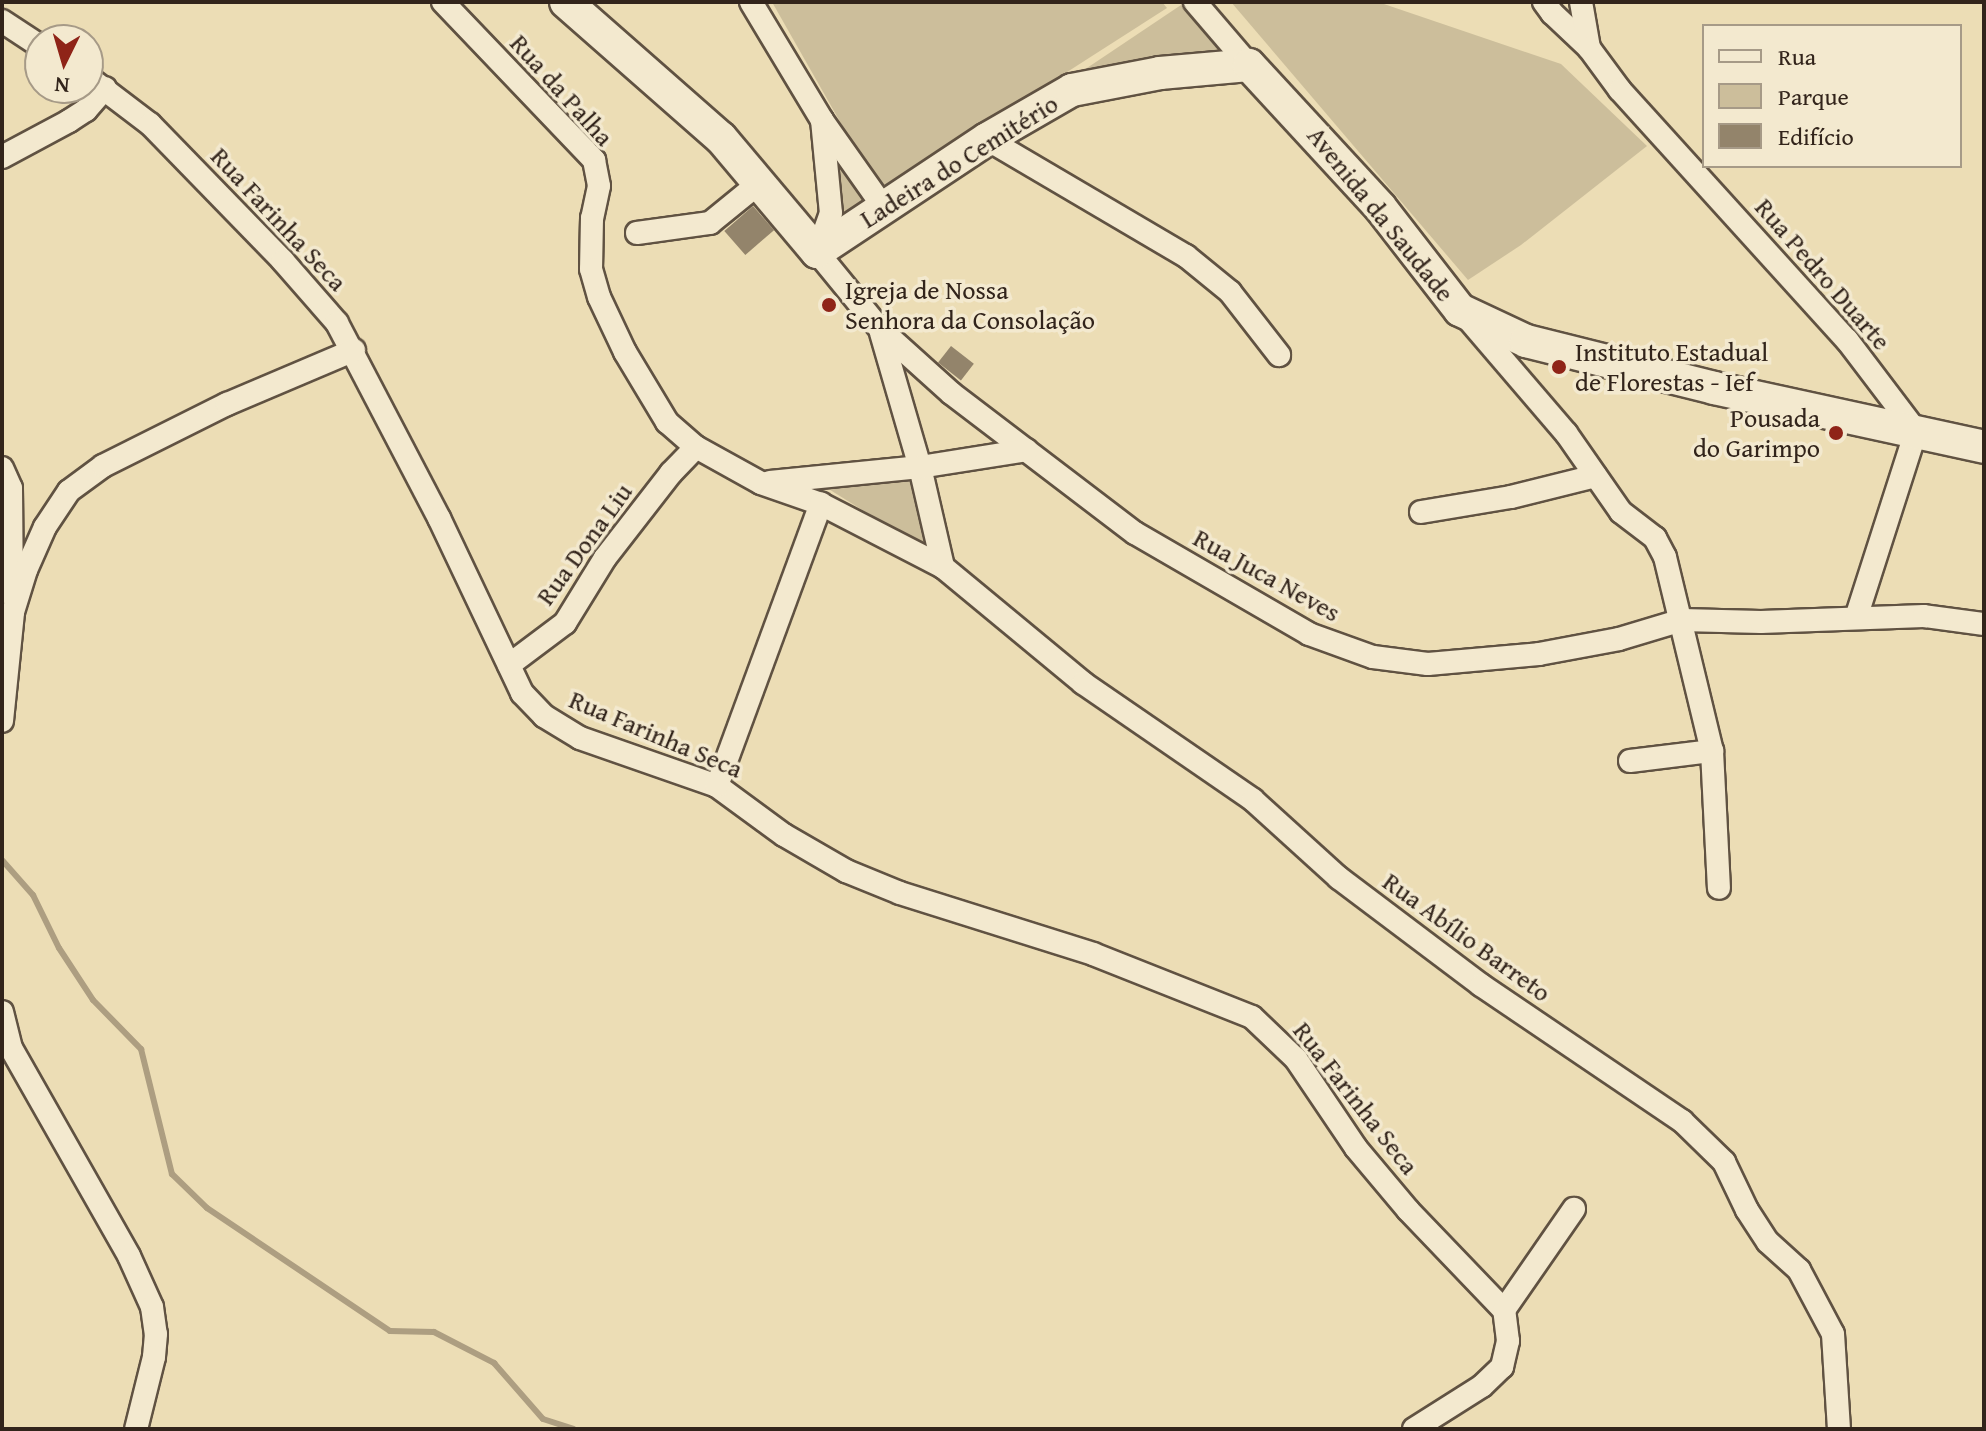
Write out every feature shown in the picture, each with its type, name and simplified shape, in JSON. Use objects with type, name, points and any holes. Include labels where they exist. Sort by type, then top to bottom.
[{"type":"street","name":"Rua da Palha","points":[[443,2],[594,160],[599,186],[592,218],[591,269],[599,297],[625,352],[667,422],[696,447],[761,483],[821,504]]},
{"type":"street","points":[[566,2],[674,93],[721,138],[880,329],[920,467],[943,567]]},
{"type":"street","points":[[751,2],[822,120],[884,208]]},
{"type":"street","name":"Avenida da Saudade","points":[[1195,2],[1380,207],[1460,310],[1526,341],[1714,388],[1984,447]]},
{"type":"street","points":[[1544,2],[1589,48]]},
{"type":"street","name":"Rua Pedro Duarte","points":[[1581,2],[1589,48],[1620,90],[1847,340],[1916,431]]},
{"type":"street","points":[[2,21],[24,35]]},
{"type":"street","name":"Ladeira do Cemitério","points":[[817,252],[987,139],[1072,90],[1160,73],[1249,65]]},
{"type":"street","name":"Rua Farinha Seca","points":[[104,88],[150,124],[272,250],[337,323],[354,350],[522,693],[544,716],[580,738],[717,786],[784,835],[846,871],[900,893],[1093,954],[1252,1017],[1296,1059],[1356,1148],[1408,1210],[1504,1310]]},
{"type":"street","points":[[2,157],[77,115],[83,104]]},
{"type":"street","points":[[817,252],[831,213],[822,120]]},
{"type":"street","points":[[987,139],[1186,256],[1230,292],[1279,355]]},
{"type":"street","points":[[637,233],[710,223],[758,184]]},
{"type":"street","points":[[1460,310],[1533,392],[1621,512],[1655,538],[1665,557],[1712,751],[1719,888]]},
{"type":"street","name":"Rua Juca Neves","points":[[880,329],[951,393],[1135,533],[1309,634],[1373,657],[1428,664],[1483,662],[1619,639],[1682,620],[1924,616],[1984,624]]},
{"type":"street","points":[[13,612],[26,570],[45,527],[69,491],[103,466],[227,404],[354,350]]},
{"type":"street","points":[[1856,618],[1916,431]]},
{"type":"street","name":"Rua Dona Liu","points":[[509,665],[565,623],[605,558],[671,473],[696,447]]},
{"type":"street","points":[[761,483],[920,467],[1027,450]]},
{"type":"street","points":[[2,468],[11,488],[13,612],[2,721]]},
{"type":"street","points":[[1421,512],[1511,497],[1595,476]]},
{"type":"street","points":[[717,786],[821,504]]},
{"type":"street","name":"Rua Abílio Barreto","points":[[821,504],[943,567],[1083,683],[1253,800],[1339,878],[1481,985],[1670,1113],[1703,1142],[1724,1162],[1747,1210],[1768,1242],[1799,1270],[1833,1334],[1839,1429]]},
{"type":"street","points":[[1630,761],[1712,751]]},
{"type":"street","points":[[2,1012],[11,1048],[129,1256],[152,1307],[156,1334],[154,1357],[136,1429]]},
{"type":"street","points":[[1414,1429],[1482,1386],[1502,1367],[1508,1341],[1504,1310],[1574,1209]]},
{"type":"green space","points":[[772,2],[1162,2],[1167,8],[880,192]]},
{"type":"green space","points":[[1231,2],[1378,2],[1561,64],[1647,146],[1521,245],[1468,280]]},
{"type":"green space","points":[[1181,5],[1227,54],[1081,72]]},
{"type":"green space","points":[[831,152],[867,198],[853,212],[843,215]]},
{"type":"green space","points":[[914,477],[933,554],[827,488]]},
{"type":"building","points":[[753,206],[774,230],[745,255],[724,231]]},
{"type":"building","points":[[951,346],[974,364],[961,380],[938,363]]},
{"type":"waterway","points":[[2,860],[33,895],[59,948],[93,1000],[141,1049],[172,1174],[207,1208],[390,1331],[434,1332],[494,1363],[543,1419],[573,1429]]},
{"type":"place","name":"Igreja de Nossa Senhora da Consolação","points":[[829,305]]},
{"type":"place","name":"Instituto Estadual de Florestas - Ief","points":[[1559,367]]},
{"type":"place","name":"Pousada do Garimpo","points":[[1836,433]]}]
